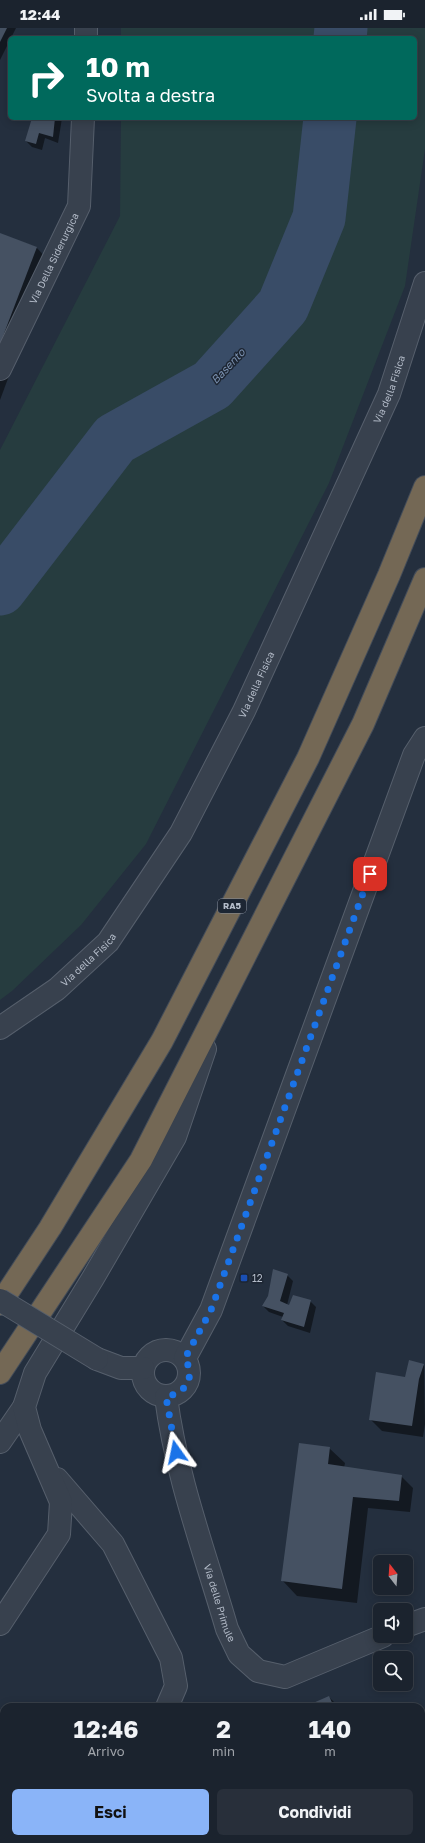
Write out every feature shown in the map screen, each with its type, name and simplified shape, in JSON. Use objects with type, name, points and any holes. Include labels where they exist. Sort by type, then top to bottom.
[{"type":"highway","name":"RA5","points":[[0,1304],[50,1228],[162,1041],[308,758],[389,575],[425,487]]},
{"type":"highway","points":[[0,1373],[141,1160],[363,724],[425,579]]},
{"type":"highway","points":[[382,681],[425,611]]},
{"type":"street","name":"Via Della Siderurgica","points":[[0,369],[79,206],[83,120]]},
{"type":"street","name":"Via della Fisica","points":[[0,1028],[57,989],[108,942],[181,833],[244,710],[389,394],[425,282]]},
{"type":"street","points":[[185,1358],[211,1310],[414,755],[425,738]]},
{"type":"street","points":[[0,1442],[24,1407],[35,1373],[93,1278],[175,1137],[221,1003]]},
{"type":"street","points":[[0,1300],[97,1359],[121,1368],[143,1368]]},
{"type":"street","points":[[166,1350],[176,1352],[185,1358],[189,1367],[190,1378],[185,1388],[177,1394],[166,1397],[156,1394],[148,1388],[143,1378],[143,1368],[148,1359],[156,1352],[166,1350]]},
{"type":"street","name":"Via delle Primule","points":[[166,1397],[169,1422],[180,1467],[227,1629],[239,1654],[258,1671],[286,1677],[373,1640]]},
{"type":"street","points":[[0,1624],[59,1534],[61,1502],[42,1462],[30,1430],[24,1407]]},
{"type":"street","points":[[42,1462],[112,1544],[142,1600],[171,1658],[176,1686],[169,1703]]},
{"type":"street","points":[[413,1623],[425,1618]]},
{"type":"green space","points":[[121,28],[425,28],[425,149],[405,286],[329,483],[146,844],[81,925],[12,991],[0,1000],[0,450],[120,216],[121,120],[417,120],[417,36],[121,36]]},
{"type":"building","points":[[0,28],[7,28],[0,42]]},
{"type":"building","points":[[31,120],[55,120],[53,137],[39,133],[36,144],[25,141]]},
{"type":"building","points":[[0,233],[37,247],[0,344]]},
{"type":"building","points":[[273,1269],[288,1274],[280,1301],[289,1305],[293,1295],[311,1300],[304,1327],[281,1320],[284,1313],[262,1306],[268,1296]]},
{"type":"building","points":[[409,1360],[424,1364],[419,1379],[412,1426],[369,1420],[376,1372],[405,1377]]},
{"type":"building","points":[[299,1443],[330,1447],[328,1464],[402,1475],[399,1501],[353,1497],[342,1589],[281,1581]]},
{"type":"building","points":[[329,1696],[332,1703],[313,1703]]},
{"type":"waterway","name":"Basento","points":[[340,36],[341,28]]},
{"type":"waterway","name":"Basento","points":[[0,589],[115,439],[212,385],[283,306],[319,218],[330,120]]},
{"type":"place","name":"12","points":[[244,1278]]},
{"type":"route","points":[[176,1452],[169,1422],[166,1397],[177,1394],[185,1388],[190,1378],[189,1367],[185,1358],[211,1310],[370,874]]}]
